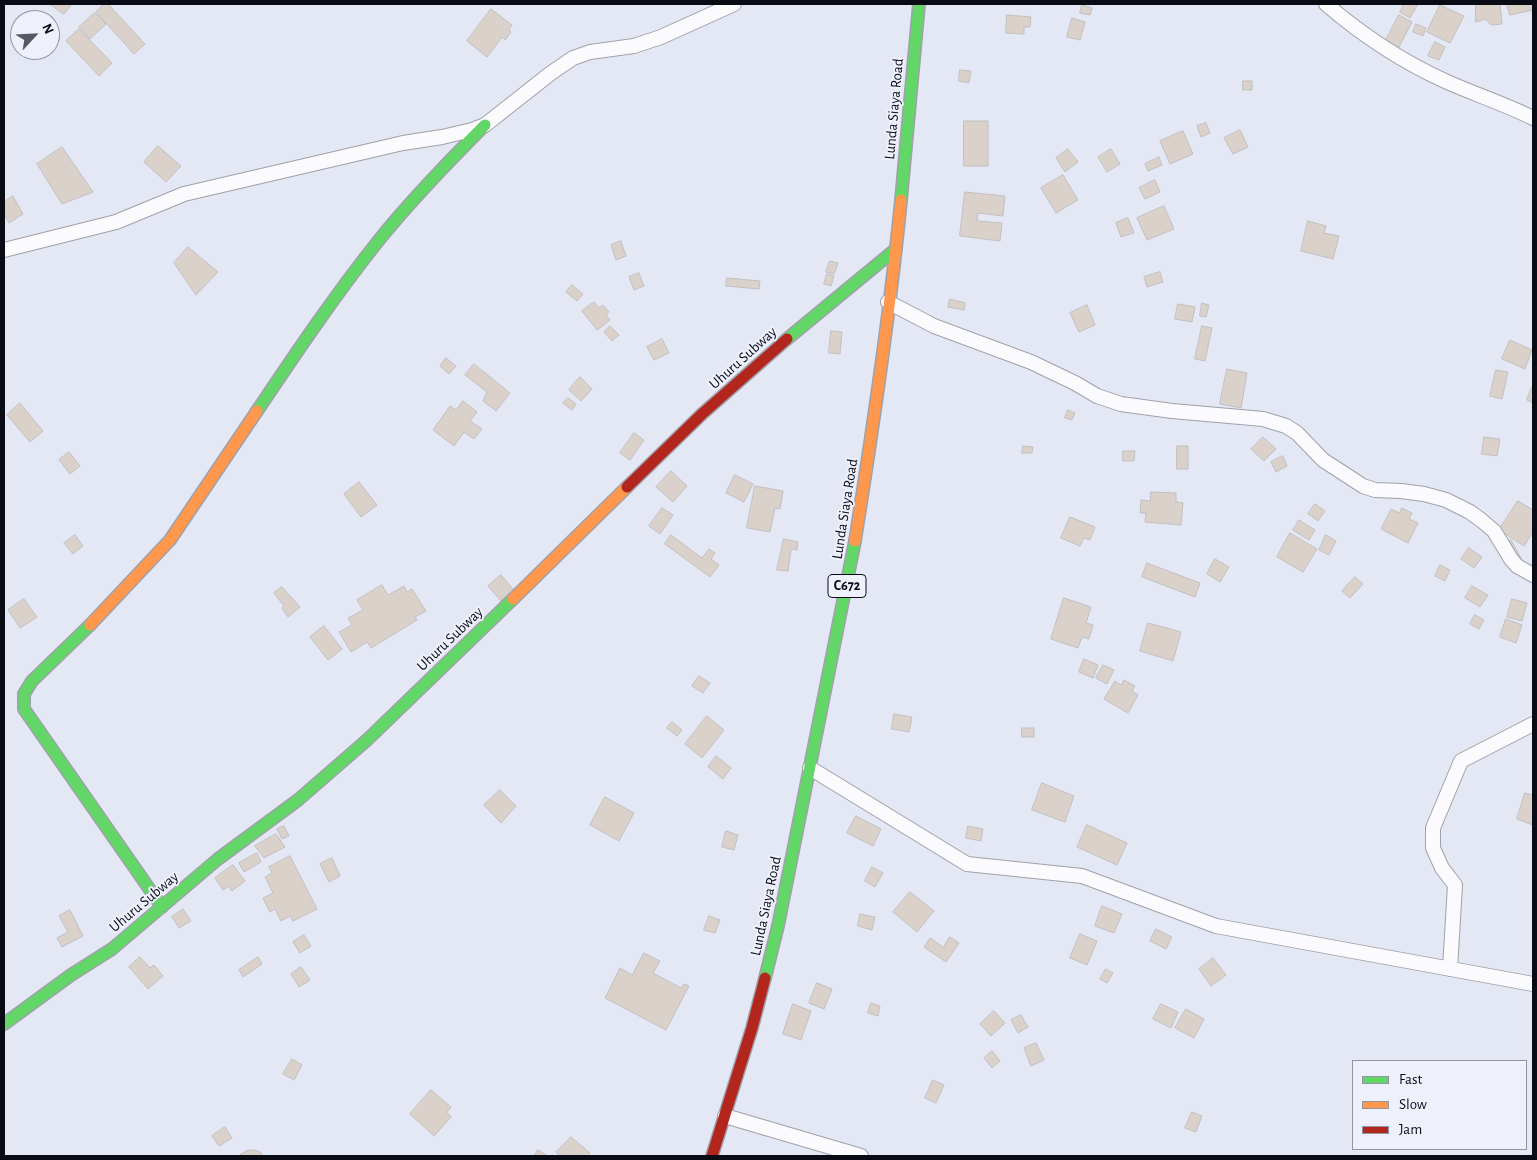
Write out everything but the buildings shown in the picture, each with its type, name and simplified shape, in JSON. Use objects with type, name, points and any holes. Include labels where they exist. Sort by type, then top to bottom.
[{"type":"street","points":[[162,907],[24,708],[24,694],[32,681],[116,600],[170,540],[302,345],[367,256],[417,196],[485,125],[573,58],[590,52],[634,46],[661,37],[734,4]]},
{"type":"street","name":"Lunda Siaya Road","points":[[712,1156],[752,1028],[778,926],[850,571],[869,455],[896,249],[919,4]]},
{"type":"street","points":[[1326,4],[1366,36],[1416,67],[1447,82],[1514,108],[1533,118]]},
{"type":"street","points":[[4,250],[116,222],[184,194],[403,143],[462,134],[485,125]]},
{"type":"street","name":"Uhuru Subway","points":[[4,1024],[71,975],[112,949],[218,860],[298,800],[367,740],[702,414],[771,351],[896,249]]},
{"type":"street","points":[[888,302],[934,326],[1031,362],[1075,383],[1096,396],[1114,402],[1163,410],[1263,420],[1286,426],[1297,433],[1323,460],[1363,486],[1375,490],[1424,494],[1446,500],[1470,512],[1494,532],[1517,566],[1533,575]]},
{"type":"street","points":[[1450,968],[1455,885],[1442,868],[1433,848],[1433,828],[1460,761],[1533,724]]},
{"type":"street","points":[[810,768],[967,864],[1082,876],[1216,926],[1533,984]]},
{"type":"street","points":[[725,1116],[861,1156]]},
{"type":"traffic: fast","points":[[901,200],[919,4]]},
{"type":"traffic: fast","points":[[257,411],[331,303],[379,240],[430,181],[485,125]]},
{"type":"traffic: fast","points":[[787,339],[896,249]]},
{"type":"traffic: fast","points":[[765,978],[778,926],[855,541]]},
{"type":"traffic: fast","points":[[4,1024],[71,975],[112,949],[218,859],[298,800],[367,740],[513,599]]},
{"type":"traffic: fast","points":[[90,625],[32,681],[24,694],[24,709],[162,907]]},
{"type":"traffic: slow","points":[[855,541],[881,371],[901,200]]},
{"type":"traffic: slow","points":[[90,625],[170,540],[257,411]]},
{"type":"traffic: slow","points":[[513,599],[627,487]]},
{"type":"traffic: jam","points":[[627,487],[702,414],[787,339]]},
{"type":"traffic: jam","points":[[712,1156],[752,1028],[765,978]]}]
